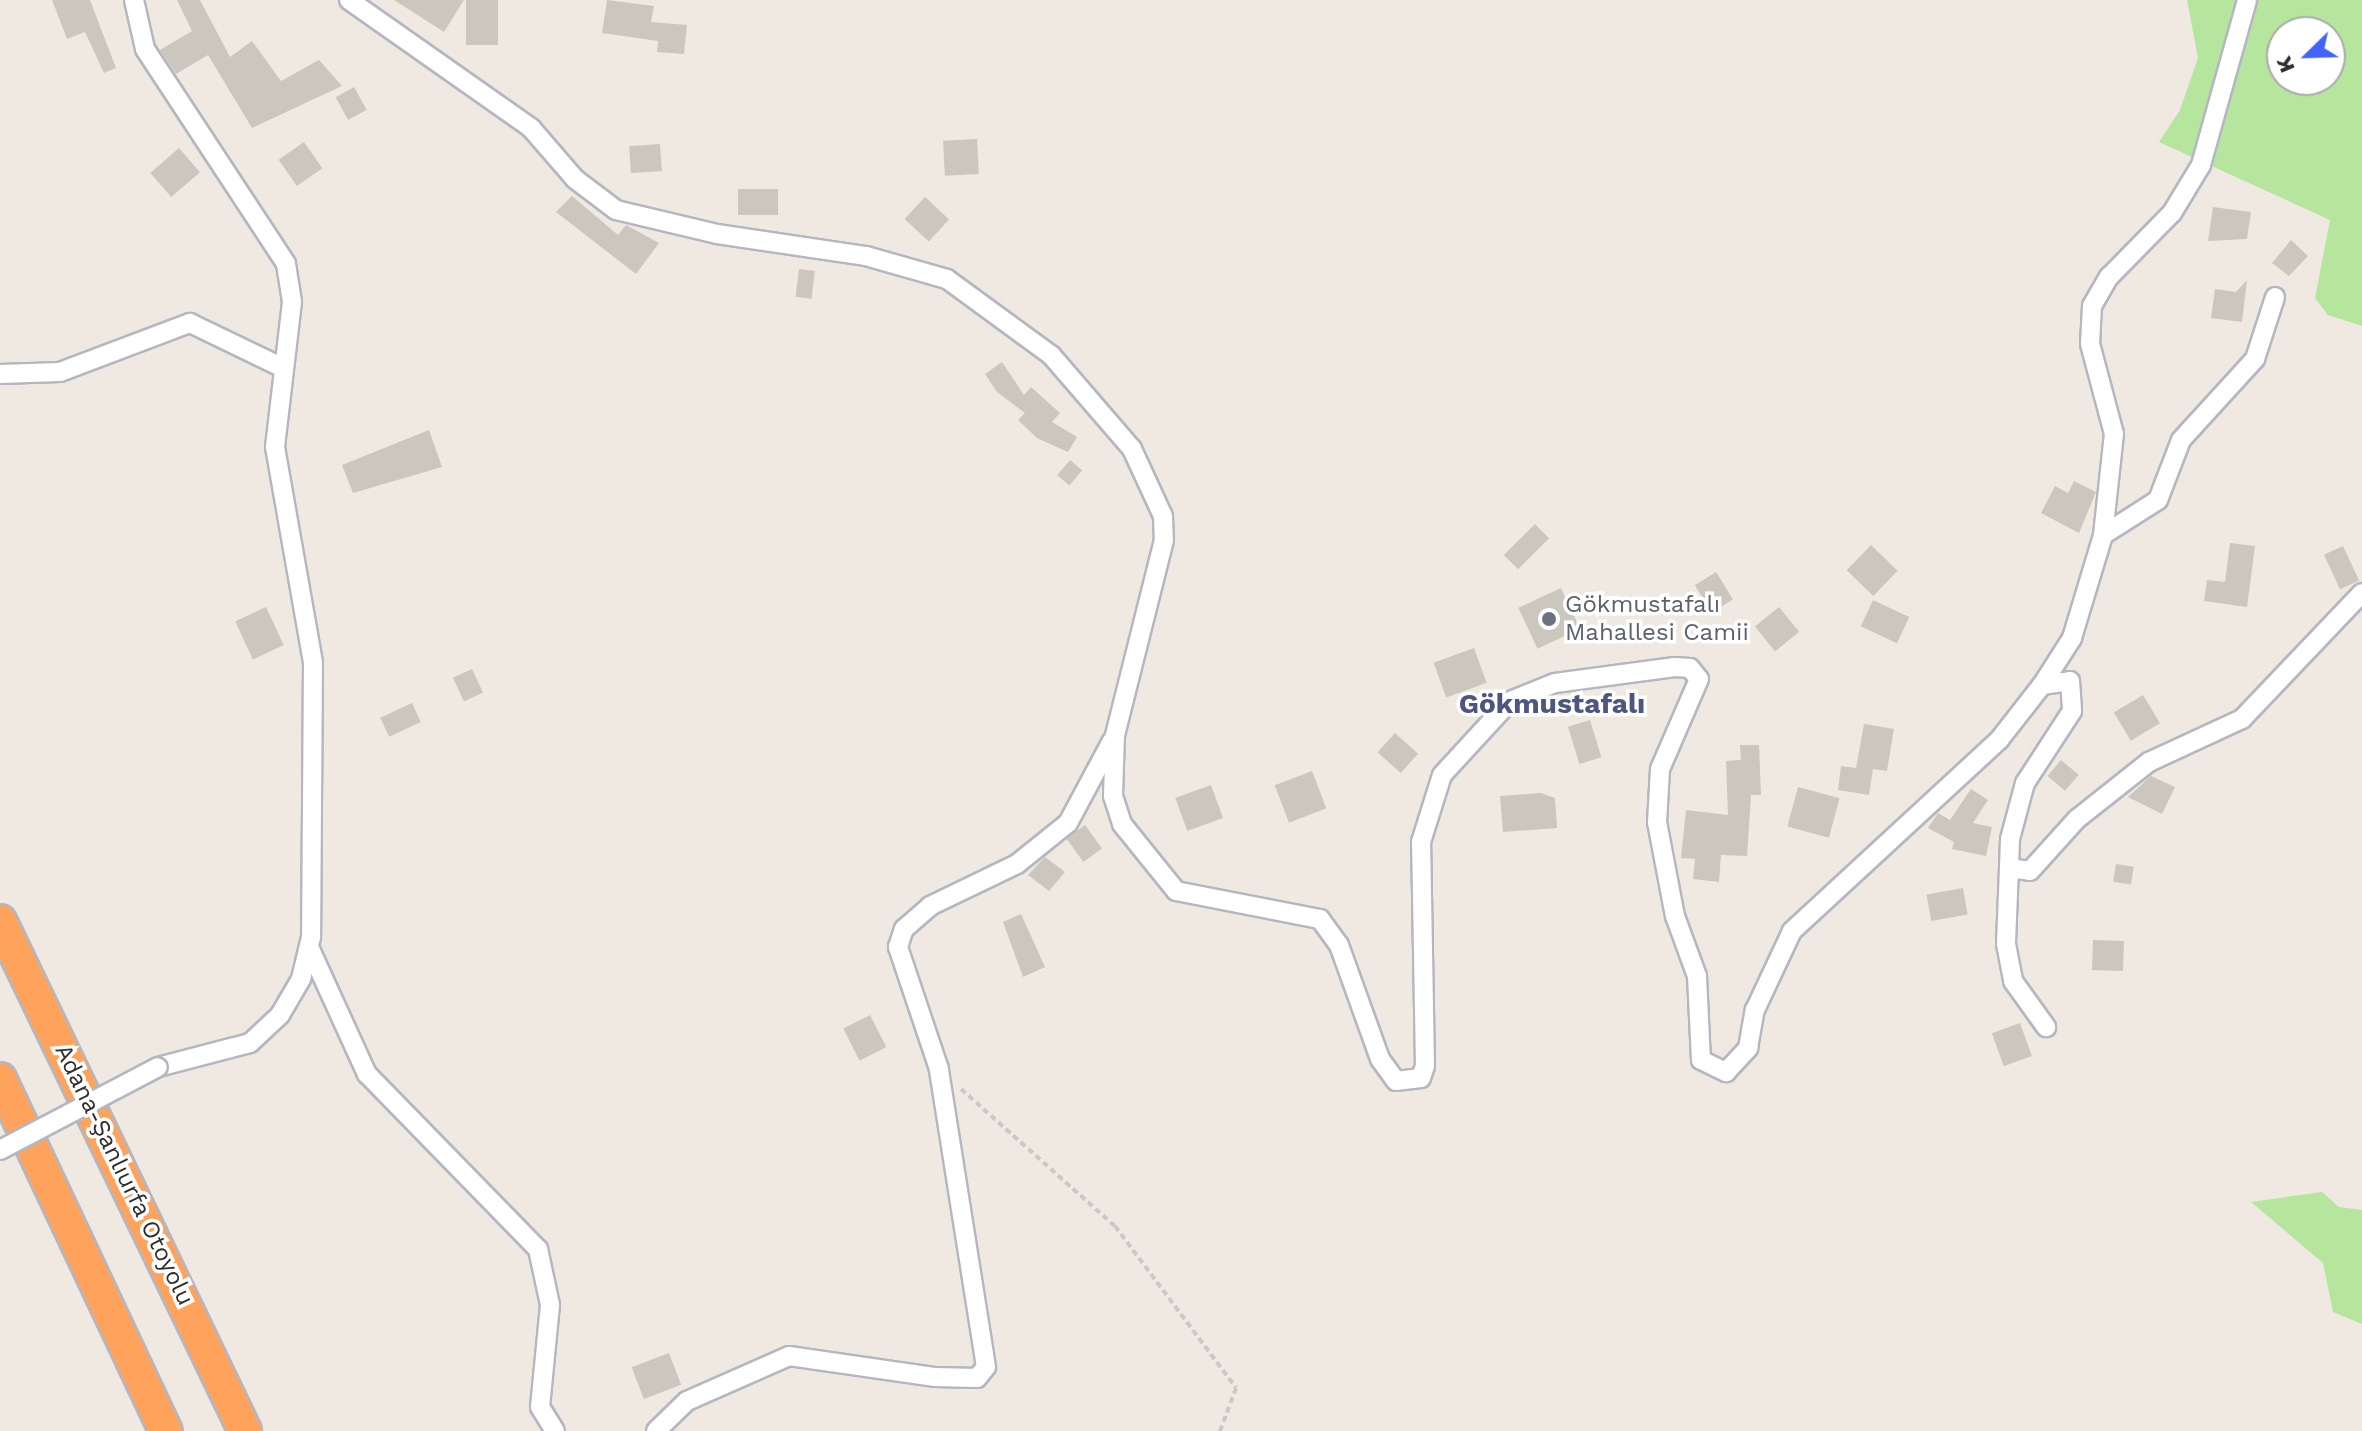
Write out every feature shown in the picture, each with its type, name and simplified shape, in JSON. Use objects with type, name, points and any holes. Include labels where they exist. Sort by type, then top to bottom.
[{"type":"highway","name":"Adana-Şanlıurfa Otoyolu","points":[[0,921],[245,1431]]},
{"type":"highway","points":[[0,1079],[166,1431]]},
{"type":"street","points":[[0,1150],[158,1067],[250,1043],[280,1015],[309,947],[313,663],[282,514],[275,447],[281,367],[292,302],[286,264],[145,49],[134,0]]},
{"type":"street","points":[[349,0],[531,128],[575,179],[616,210],[717,234],[866,256],[947,279],[1051,355],[1132,449],[1163,516],[1164,540],[1115,735],[1113,796],[1148,865],[1176,891],[1320,919],[1339,945],[1380,1059],[1396,1081],[1411,1084],[1425,1066],[1421,842],[1442,775],[1510,701],[1555,683],[1690,668],[1699,692],[1682,711],[1660,769],[1657,822],[1675,916],[1697,976],[1701,1060],[1726,1072],[1748,1048],[1755,1010],[1792,931],[1999,740],[2042,685],[2072,638],[2103,535],[2114,434],[2090,344],[2092,306],[2109,277],[2172,213],[2201,165],[2247,0]]},
{"type":"street","points":[[2103,535],[2158,500],[2181,440],[2255,359],[2275,297]]},
{"type":"street","points":[[0,374],[60,372],[190,323],[281,367]]},
{"type":"street","points":[[2009,868],[2030,871],[2077,819],[2149,762],[2242,719],[2362,593]]},
{"type":"street","points":[[2042,685],[2070,681],[2072,711],[2025,783],[2009,868],[2006,944],[2013,981],[2046,1027]]},
{"type":"street","points":[[656,1431],[687,1401],[789,1356],[935,1377],[977,1378],[986,1367],[939,1069],[901,959],[904,929],[930,906],[1017,864],[1068,823],[1115,735]]},
{"type":"street","points":[[309,947],[367,1074],[538,1249],[550,1305],[540,1407],[555,1431]]},
{"type":"path","points":[[939,1069],[1115,1226],[1236,1388],[1220,1431]]},
{"type":"green space","points":[[2187,0],[2362,0],[2362,326],[2328,315],[2315,298],[2330,220],[2159,142],[2180,110],[2198,58]]},
{"type":"green space","points":[[2322,1192],[2339,1207],[2362,1210],[2362,1324],[2333,1312],[2323,1263],[2251,1202]]},
{"type":"building","points":[[52,0],[90,0],[116,68],[104,73],[85,32],[67,39]]},
{"type":"building","points":[[177,0],[200,0],[230,57],[252,41],[281,81],[319,60],[342,86],[252,128],[208,55],[176,74],[160,50],[192,31]]},
{"type":"building","points":[[394,0],[464,0],[444,32]]},
{"type":"building","points":[[466,0],[498,0],[498,45],[466,45]]},
{"type":"building","points":[[607,0],[654,6],[651,22],[687,25],[684,54],[657,52],[658,41],[602,33]]},
{"type":"building","points":[[354,87],[367,110],[348,120],[336,97]]},
{"type":"building","points":[[977,139],[979,174],[945,176],[943,141]]},
{"type":"building","points":[[304,142],[322,168],[297,186],[279,160]]},
{"type":"building","points":[[660,144],[662,171],[631,173],[629,146]]},
{"type":"building","points":[[179,148],[200,172],[171,197],[150,173]]},
{"type":"building","points":[[738,189],[778,189],[778,215],[738,215]]},
{"type":"building","points":[[572,196],[618,235],[626,225],[659,243],[636,274],[556,212]]},
{"type":"building","points":[[925,197],[949,220],[929,241],[905,219]]},
{"type":"building","points":[[2213,207],[2251,212],[2247,239],[2208,241]]},
{"type":"building","points":[[2291,240],[2308,256],[2289,276],[2272,263]]},
{"type":"building","points":[[799,269],[815,271],[811,299],[796,297]]},
{"type":"building","points":[[2247,280],[2242,322],[2211,318],[2215,289],[2236,292]]},
{"type":"building","points":[[1002,362],[1024,395],[1031,387],[1060,413],[1052,422],[1077,437],[1068,452],[1037,438],[1018,420],[1025,413],[997,392],[985,374]]},
{"type":"building","points":[[429,430],[442,467],[353,493],[342,465]]},
{"type":"building","points":[[1070,460],[1082,470],[1069,486],[1057,475]]},
{"type":"building","points":[[2074,481],[2096,492],[2079,533],[2041,513],[2055,486],[2068,493]]},
{"type":"building","points":[[1535,524],[1549,538],[1518,569],[1504,555]]},
{"type":"building","points":[[2230,543],[2255,546],[2247,607],[2204,601],[2207,580],[2225,582]]},
{"type":"building","points":[[1871,545],[1898,571],[1873,596],[1847,570]]},
{"type":"building","points":[[2343,546],[2359,580],[2340,589],[2324,555]]},
{"type":"building","points":[[1716,572],[1733,599],[1712,612],[1695,585]]},
{"type":"building","name":"Gökmustafalı Mahallesi Camii","points":[[1561,588],[1580,629],[1537,649],[1518,608]]},
{"type":"building","points":[[1873,600],[1909,617],[1897,643],[1861,626]]},
{"type":"building","points":[[266,607],[284,645],[253,659],[235,621]]},
{"type":"building","points":[[1779,607],[1799,632],[1775,651],[1755,627]]},
{"type":"building","points":[[1474,648],[1487,683],[1446,697],[1434,663]]},
{"type":"building","points":[[472,669],[483,693],[464,701],[453,678]]},
{"type":"building","points":[[2143,695],[2160,723],[2131,741],[2114,713]]},
{"type":"building","points":[[412,703],[421,722],[389,737],[380,718]]},
{"type":"building","points":[[1590,720],[1601,757],[1579,764],[1568,727]]},
{"type":"building","points":[[1864,724],[1894,729],[1887,771],[1873,769],[1869,795],[1838,790],[1841,766],[1856,768]]},
{"type":"building","points":[[1395,733],[1418,754],[1401,773],[1378,752]]},
{"type":"building","points":[[1740,745],[1759,745],[1761,795],[1751,795],[1747,856],[1721,855],[1719,882],[1693,879],[1695,859],[1681,858],[1686,810],[1728,815],[1726,761],[1741,760]]},
{"type":"building","points":[[2061,760],[2079,775],[2065,791],[2048,776]]},
{"type":"building","points":[[1312,771],[1326,808],[1289,823],[1275,785]]},
{"type":"building","points":[[2151,776],[2175,787],[2162,814],[2128,797]]},
{"type":"building","points":[[1211,785],[1223,818],[1187,831],[1175,798]]},
{"type":"building","points":[[1798,787],[1840,798],[1829,838],[1787,827]]},
{"type":"building","points":[[1971,789],[1988,800],[1973,823],[1992,827],[1986,856],[1952,849],[1954,842],[1928,828],[1938,813],[1950,820]]},
{"type":"building","points":[[1541,793],[1555,798],[1557,828],[1503,832],[1500,796]]},
{"type":"building","points":[[1085,825],[1102,848],[1083,862],[1066,839]]},
{"type":"building","points":[[1045,857],[1065,872],[1049,891],[1028,875]]},
{"type":"building","points":[[2116,864],[2134,867],[2131,885],[2113,882]]},
{"type":"building","points":[[1963,888],[1968,915],[1931,921],[1927,894]]},
{"type":"building","points":[[1021,914],[1045,967],[1023,977],[1003,922]]},
{"type":"building","points":[[2093,940],[2124,941],[2123,971],[2092,970]]},
{"type":"building","points":[[870,1015],[886,1047],[860,1061],[843,1029]]},
{"type":"building","points":[[2020,1023],[2032,1056],[2004,1066],[1992,1033]]},
{"type":"building","points":[[669,1353],[681,1385],[644,1399],[632,1367]]},
{"type":"place","name":"Gökmustafalı Mahallesi Camii","points":[[1549,619]]},
{"type":"district","name":"Gökmustafalı","points":[[1552,704]]}]
